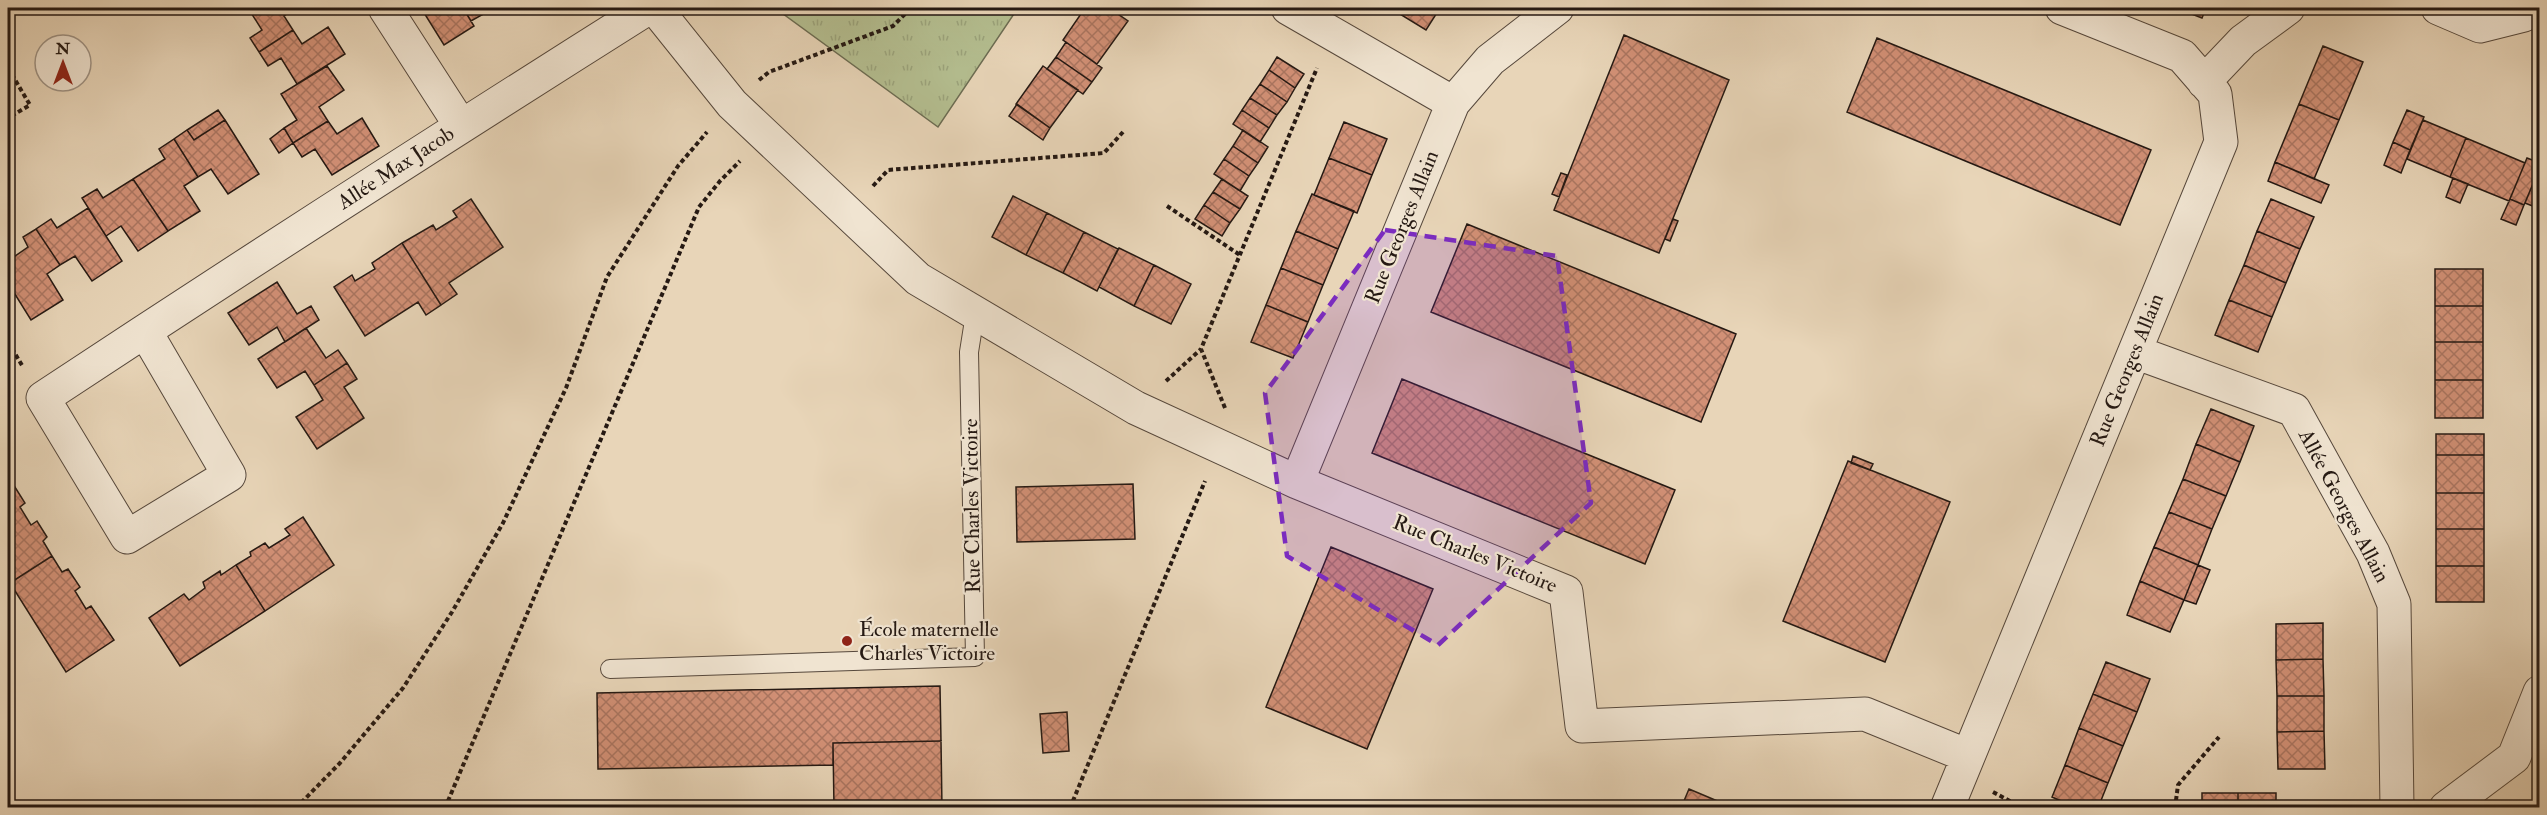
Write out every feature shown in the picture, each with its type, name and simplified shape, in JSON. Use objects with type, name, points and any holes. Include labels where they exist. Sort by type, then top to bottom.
[{"type":"street","points":[[385,8],[461,126]]},
{"type":"street","name":"Allée Max Jacob","points":[[145,331],[229,475],[127,537],[43,398],[145,331],[461,126],[648,8]]},
{"type":"street","name":"Rue Charles Victoire","points":[[656,8],[732,104],[918,279],[1136,408],[1297,482],[1566,591],[1582,726],[1865,714],[1968,756]]},
{"type":"street","points":[[1288,8],[1453,103]]},
{"type":"street","name":"Rue Georges Allain","points":[[1297,482],[1453,103],[1490,60],[1557,8]]},
{"type":"street","name":"Rue Georges Allain","points":[[1947,807],[2221,142],[2215,94],[2182,56],[2062,8]]},
{"type":"street","points":[[2204,82],[2242,41],[2289,8]]},
{"type":"street","points":[[2438,8],[2480,26],[2524,15],[2534,8]]},
{"type":"street","name":"Allée Georges Allain","points":[[2135,352],[2294,410],[2373,553],[2394,604],[2397,807]]},
{"type":"street","points":[[2446,807],[2514,757],[2540,692]]},
{"type":"lane","name":"Rue Charles Victoire","points":[[610,669],[975,657],[969,352],[975,314]]},
{"type":"path","points":[[296,807],[340,763],[403,688],[452,612],[503,523],[566,388],[607,277],[678,166],[732,104],[769,72],[893,26],[911,8]]},
{"type":"path","points":[[1136,408],[1201,349],[1331,34]]},
{"type":"path","points":[[8,68],[30,105],[8,118]]},
{"type":"path","points":[[848,213],[888,170],[1104,153],[1123,132]]},
{"type":"path","points":[[445,807],[699,207],[720,181],[765,135]]},
{"type":"path","points":[[1167,206],[1240,255]]},
{"type":"path","points":[[1070,807],[1230,420],[1201,349]]},
{"type":"path","points":[[2175,807],[2178,785],[2219,737]]},
{"type":"highlighted area","points":[[1385,230],[1557,256],[1591,503],[1438,645],[1287,556],[1265,393]]},
{"type":"green space","points":[[775,8],[1018,8],[938,127]]},
{"type":"building","points":[[248,8],[296,8],[284,16],[293,30],[259,52],[250,38],[262,30]]},
{"type":"building","points":[[421,8],[463,8],[474,26],[444,45]]},
{"type":"building","points":[[463,8],[484,8],[487,12],[471,21]]},
{"type":"building","points":[[1085,8],[1109,8],[1128,21],[1097,64],[1063,40]]},
{"type":"building","points":[[1390,8],[1440,8],[1426,30]]},
{"type":"building","points":[[2176,8],[2206,8],[2202,18]]},
{"type":"building","points":[[328,27],[345,54],[297,84],[281,58],[268,66],[259,52],[293,30],[302,44]]},
{"type":"building","points":[[1624,35],[1729,80],[1659,253],[1554,210]]},
{"type":"building","points":[[1877,38],[2151,150],[2120,225],[1847,112]]},
{"type":"building","points":[[1066,42],[1102,68],[1092,82],[1056,57]]},
{"type":"building","points":[[2323,46],[2363,62],[2339,120],[2299,104]]},
{"type":"building","points":[[1056,57],[1092,82],[1083,94],[1047,69]]},
{"type":"building","points":[[1277,57],[1304,74],[1295,88],[1269,70]]},
{"type":"building","points":[[327,66],[344,90],[319,107],[328,121],[293,143],[284,128],[297,120],[281,94]]},
{"type":"building","points":[[1043,66],[1078,90],[1050,128],[1016,104]]},
{"type":"building","points":[[1269,70],[1295,88],[1287,102],[1260,84]]},
{"type":"building","points":[[1260,84],[1287,102],[1277,115],[1250,98]]},
{"type":"building","points":[[1250,98],[1277,115],[1269,128],[1242,110]]},
{"type":"building","points":[[1017,104],[1050,128],[1043,140],[1009,116]]},
{"type":"building","points":[[2299,104],[2339,120],[2314,179],[2275,162]]},
{"type":"building","points":[[218,110],[225,120],[194,140],[187,130]]},
{"type":"building","points":[[1242,110],[1269,128],[1260,142],[1233,124]]},
{"type":"building","points":[[2407,110],[2424,117],[2410,150],[2393,142]]},
{"type":"building","points":[[362,118],[379,146],[332,175],[315,149],[302,157],[293,143],[328,121],[337,134]]},
{"type":"building","points":[[225,120],[259,174],[228,194],[211,169],[198,177],[174,139],[187,130],[194,140]]},
{"type":"building","points":[[2423,120],[2466,138],[2450,177],[2407,159]]},
{"type":"building","points":[[1344,122],[1387,139],[1372,175],[1329,158]]},
{"type":"building","points":[[284,128],[293,143],[279,153],[270,139]]},
{"type":"building","points":[[1243,130],[1268,147],[1258,163],[1233,146]]},
{"type":"building","points":[[2466,138],[2525,163],[2509,201],[2450,177]]},
{"type":"building","points":[[174,139],[198,177],[184,186],[200,211],[168,231],[133,179],[165,159],[159,149]]},
{"type":"building","points":[[2393,142],[2410,150],[2401,173],[2384,165]]},
{"type":"building","points":[[1233,146],[1258,163],[1249,176],[1224,159]]},
{"type":"building","points":[[1329,158],[1372,175],[1357,213],[1314,195]]},
{"type":"building","points":[[2527,158],[2540,163],[2540,167],[2524,205],[2510,199]]},
{"type":"building","points":[[1224,159],[1249,176],[1240,191],[1214,174]]},
{"type":"building","points":[[2275,162],[2329,185],[2321,203],[2268,181]]},
{"type":"building","points":[[2540,167],[2540,209],[2525,203]]},
{"type":"building","points":[[1561,173],[1567,175],[1559,197],[1552,194]]},
{"type":"building","points":[[2453,178],[2468,184],[2460,203],[2446,197]]},
{"type":"building","points":[[133,179],[168,231],[138,251],[121,226],[106,236],[82,198],[97,189],[103,198]]},
{"type":"building","points":[[1222,179],[1248,196],[1240,209],[1213,192]]},
{"type":"building","points":[[1213,192],[1240,209],[1230,223],[1204,205]]},
{"type":"building","points":[[1312,194],[1354,211],[1338,249],[1296,231]]},
{"type":"building","points":[[1013,196],[1047,213],[1026,255],[992,237]]},
{"type":"building","points":[[471,199],[503,247],[449,283],[457,294],[441,305],[402,243],[433,225],[436,230],[457,217],[453,211]]},
{"type":"building","points":[[2271,199],[2314,217],[2300,249],[2257,231]]},
{"type":"building","points":[[2510,199],[2524,205],[2516,225],[2501,219]]},
{"type":"building","points":[[1204,205],[1230,223],[1222,236],[1195,219]]},
{"type":"building","points":[[88,208],[122,261],[92,281],[75,256],[60,265],[36,229],[51,219],[57,228]]},
{"type":"building","points":[[1047,213],[1084,232],[1063,273],[1026,255]]},
{"type":"building","points":[[1673,219],[1678,221],[1670,241],[1665,239]]},
{"type":"building","points":[[1467,224],[1736,334],[1701,422],[1431,312]]},
{"type":"building","points":[[36,229],[60,265],[47,274],[63,300],[31,320],[8,283],[8,261],[28,247],[23,237]]},
{"type":"building","points":[[1296,231],[1338,249],[1323,285],[1281,268]]},
{"type":"building","points":[[2257,231],[2300,249],[2286,283],[2244,265]]},
{"type":"building","points":[[1084,232],[1118,249],[1097,291],[1063,273]]},
{"type":"building","points":[[402,243],[441,305],[426,315],[418,302],[365,336],[334,287],[352,275],[355,281],[375,269],[372,263]]},
{"type":"building","points":[[1119,248],[1154,265],[1134,306],[1099,287]]},
{"type":"building","points":[[1154,265],[1191,284],[1171,324],[1134,306]]},
{"type":"building","points":[[2244,265],[2286,283],[2272,317],[2229,300]]},
{"type":"building","points":[[1281,268],[1323,285],[1308,322],[1266,305]]},
{"type":"building","points":[[2435,269],[2483,269],[2483,306],[2435,306]]},
{"type":"building","points":[[277,282],[297,314],[311,306],[319,320],[285,342],[277,327],[249,345],[228,313]]},
{"type":"building","points":[[2229,300],[2272,317],[2258,352],[2215,335]]},
{"type":"building","points":[[1266,305],[1308,322],[1293,358],[1251,342]]},
{"type":"building","points":[[2435,306],[2483,306],[2483,342],[2435,342]]},
{"type":"building","points":[[306,328],[326,358],[338,350],[347,363],[314,385],[305,371],[277,388],[258,359]]},
{"type":"building","points":[[2435,342],[2483,342],[2483,380],[2435,380]]},
{"type":"building","points":[[347,363],[357,379],[344,387],[364,418],[317,449],[296,417],[323,400],[314,385]]},
{"type":"building","points":[[1402,379],[1675,490],[1645,564],[1372,453]]},
{"type":"building","points":[[2435,380],[2483,380],[2483,418],[2435,418]]},
{"type":"building","points":[[2211,409],[2254,426],[2240,462],[2196,444]]},
{"type":"building","points":[[2436,434],[2484,434],[2484,455],[2436,455]]},
{"type":"building","points":[[2196,444],[2240,462],[2226,496],[2183,479]]},
{"type":"building","points":[[2436,455],[2484,455],[2484,493],[2436,493]]},
{"type":"building","points":[[1853,456],[1873,464],[1870,470],[1851,463]]},
{"type":"building","points":[[1848,461],[1950,502],[1885,662],[1783,621]]},
{"type":"building","points":[[8,476],[25,503],[20,507],[31,525],[37,521],[47,537],[43,541],[52,556],[10,583],[8,580]]},
{"type":"building","points":[[2183,479],[2226,496],[2212,529],[2169,512]]},
{"type":"building","points":[[1133,484],[1135,539],[1017,542],[1016,487]]},
{"type":"building","points":[[2436,493],[2484,493],[2484,529],[2436,529]]},
{"type":"building","points":[[2169,512],[2212,529],[2198,565],[2154,547]]},
{"type":"building","points":[[303,517],[334,565],[265,611],[236,565],[251,556],[250,552],[265,543],[269,548],[290,535],[285,529]]},
{"type":"building","points":[[2436,529],[2484,529],[2484,566],[2436,566]]},
{"type":"building","points":[[1331,547],[1433,589],[1367,749],[1266,707]]},
{"type":"building","points":[[2154,547],[2198,565],[2184,600],[2140,581]]},
{"type":"building","points":[[52,556],[62,572],[68,569],[80,587],[75,591],[86,609],[91,606],[114,640],[66,672],[10,583]]},
{"type":"building","points":[[236,565],[265,611],[180,666],[149,618],[184,594],[189,600],[205,588],[203,582],[220,571],[221,575]]},
{"type":"building","points":[[2198,565],[2210,570],[2196,604],[2184,600]]},
{"type":"building","points":[[2436,566],[2484,566],[2484,602],[2436,602]]},
{"type":"building","points":[[2140,581],[2184,600],[2170,632],[2127,615]]},
{"type":"building","points":[[2323,623],[2323,659],[2276,660],[2276,624]]},
{"type":"building","points":[[2323,659],[2324,696],[2277,696],[2276,660]]},
{"type":"building","points":[[2106,662],[2150,679],[2137,712],[2093,694]]},
{"type":"building","points":[[940,686],[941,741],[833,743],[833,765],[598,769],[597,693]]},
{"type":"building","points":[[2093,694],[2137,712],[2123,746],[2079,728]]},
{"type":"building","points":[[2277,696],[2324,696],[2324,731],[2277,732]]},
{"type":"building","points":[[1067,712],[1069,751],[1043,753],[1040,714]]},
{"type":"building","points":[[2079,728],[2123,746],[2108,783],[2065,765]]},
{"type":"building","points":[[2324,731],[2325,769],[2278,769],[2277,732]]},
{"type":"building","points":[[941,741],[942,808],[834,808],[833,743]]},
{"type":"building","points":[[2065,765],[2108,783],[2098,808],[2077,808],[2052,797]]},
{"type":"building","points":[[1689,789],[1734,808],[1681,808]]},
{"type":"building","points":[[2202,793],[2238,793],[2238,808],[2202,808]]},
{"type":"building","points":[[2238,793],[2276,793],[2276,808],[2238,808]]},
{"type":"place","name":"École maternelle Charles Victoire","points":[[847,641]]}]
